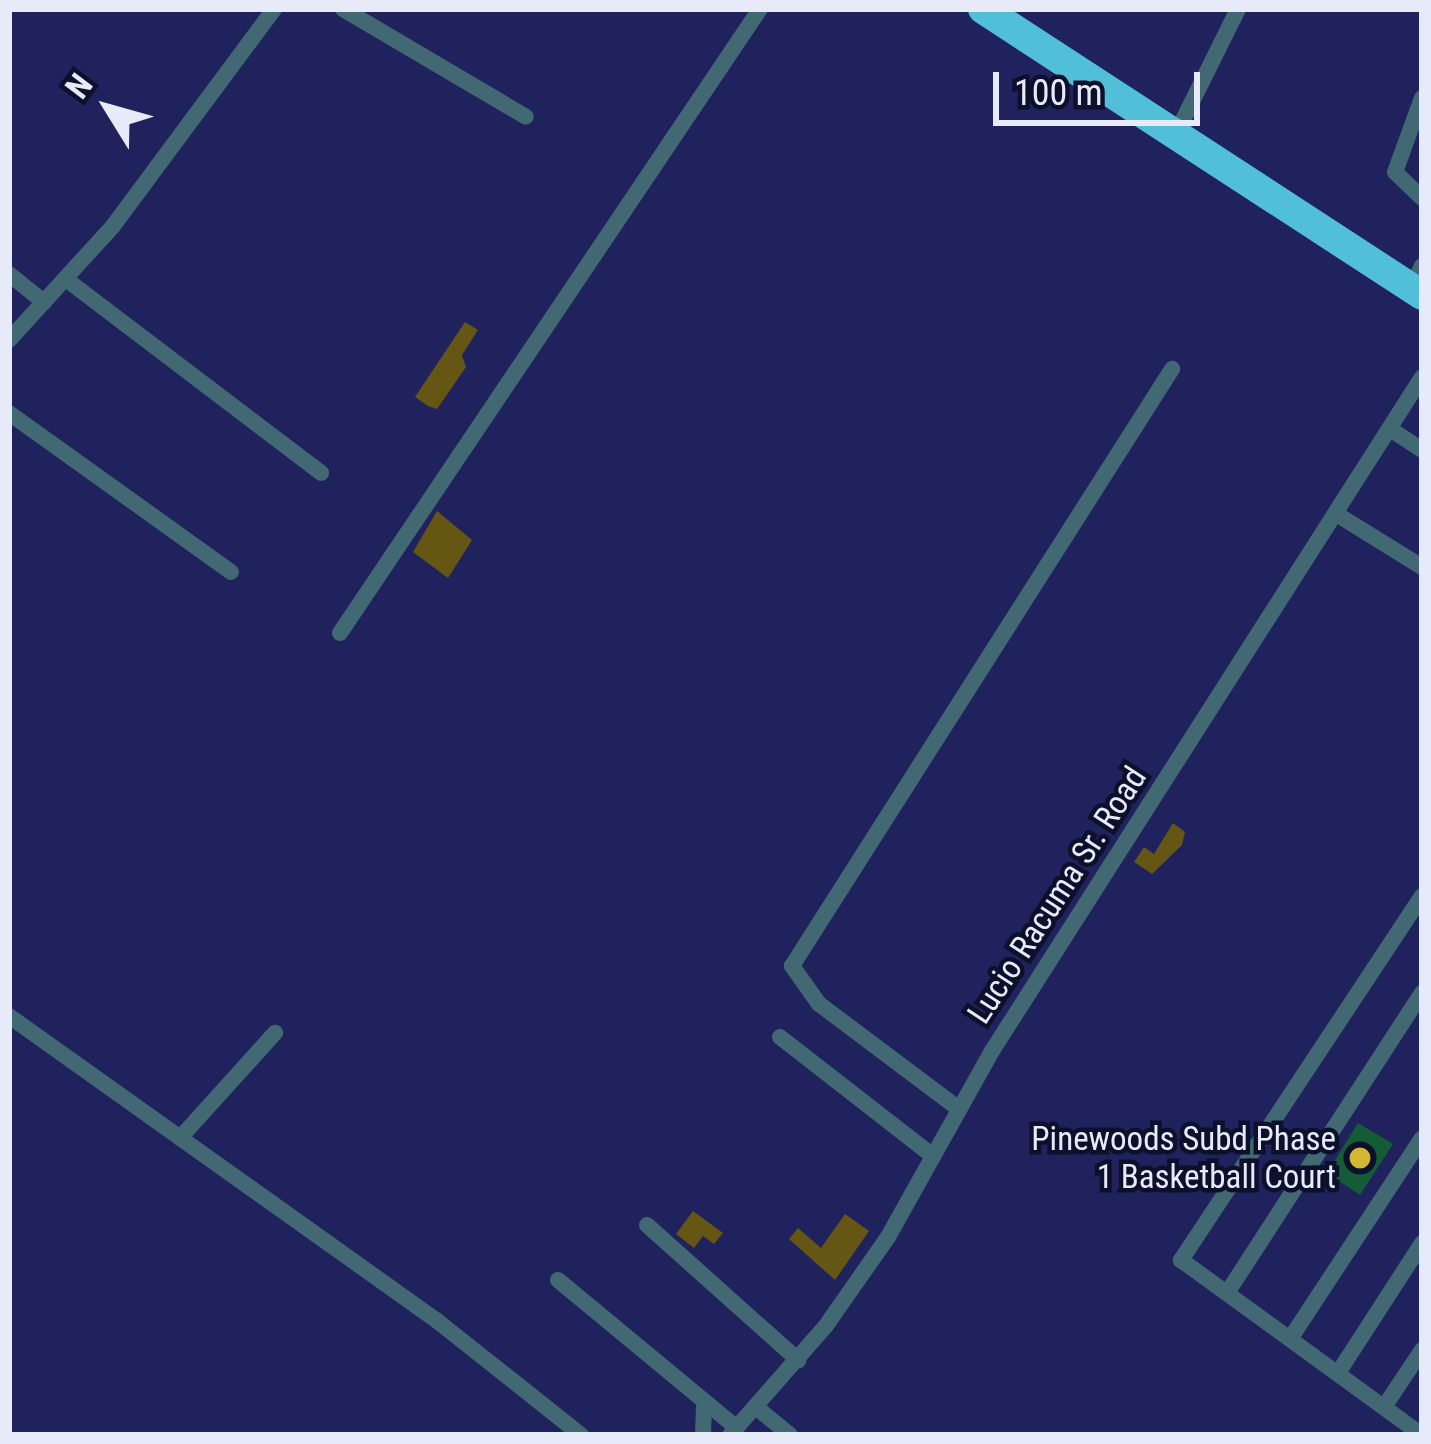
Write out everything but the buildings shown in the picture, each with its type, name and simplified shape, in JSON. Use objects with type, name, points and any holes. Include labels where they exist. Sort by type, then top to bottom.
[{"type":"highway","points":[[983,9],[1419,283]]},
{"type":"street","points":[[9,340],[67,280],[274,9]]},
{"type":"street","points":[[343,9],[526,118]]},
{"type":"street","points":[[340,633],[760,9]]},
{"type":"street","points":[[1176,134],[1238,9]]},
{"type":"street","points":[[1422,98],[1395,172],[1422,198]]},
{"type":"street","points":[[9,274],[44,302]]},
{"type":"street","points":[[67,280],[321,473]]},
{"type":"street","points":[[959,1109],[819,1004],[792,966],[1172,368]]},
{"type":"street","name":"Lucio Racuma Sr. Road","points":[[734,1432],[798,1360],[888,1237],[959,1109],[1422,377]]},
{"type":"street","points":[[9,413],[231,572]]},
{"type":"street","points":[[1390,429],[1422,450]]},
{"type":"street","points":[[1338,515],[1422,567]]},
{"type":"street","points":[[1422,896],[1181,1260],[1422,1435]]},
{"type":"street","points":[[1227,1293],[1422,993]]},
{"type":"street","points":[[9,1016],[436,1320],[580,1435]]},
{"type":"street","points":[[180,1138],[275,1033]]},
{"type":"street","points":[[780,1036],[933,1156]]},
{"type":"street","points":[[1290,1339],[1422,1138]]},
{"type":"street","points":[[647,1225],[798,1360]]},
{"type":"street","points":[[1338,1373],[1422,1243]]},
{"type":"street","points":[[558,1280],[734,1432]]},
{"type":"street","points":[[1384,1407],[1422,1350]]},
{"type":"street","points":[[704,1408],[704,1435]]},
{"type":"street","points":[[758,1408],[790,1435]]},
{"type":"green space","name":"Pinewoods Subd Phase 1 Basketball Court","points":[[1358,1123],[1393,1144],[1360,1195],[1327,1173]]},
{"type":"place","name":"Pinewoods Subd Phase 1 Basketball Court","points":[[1360,1158]]}]
